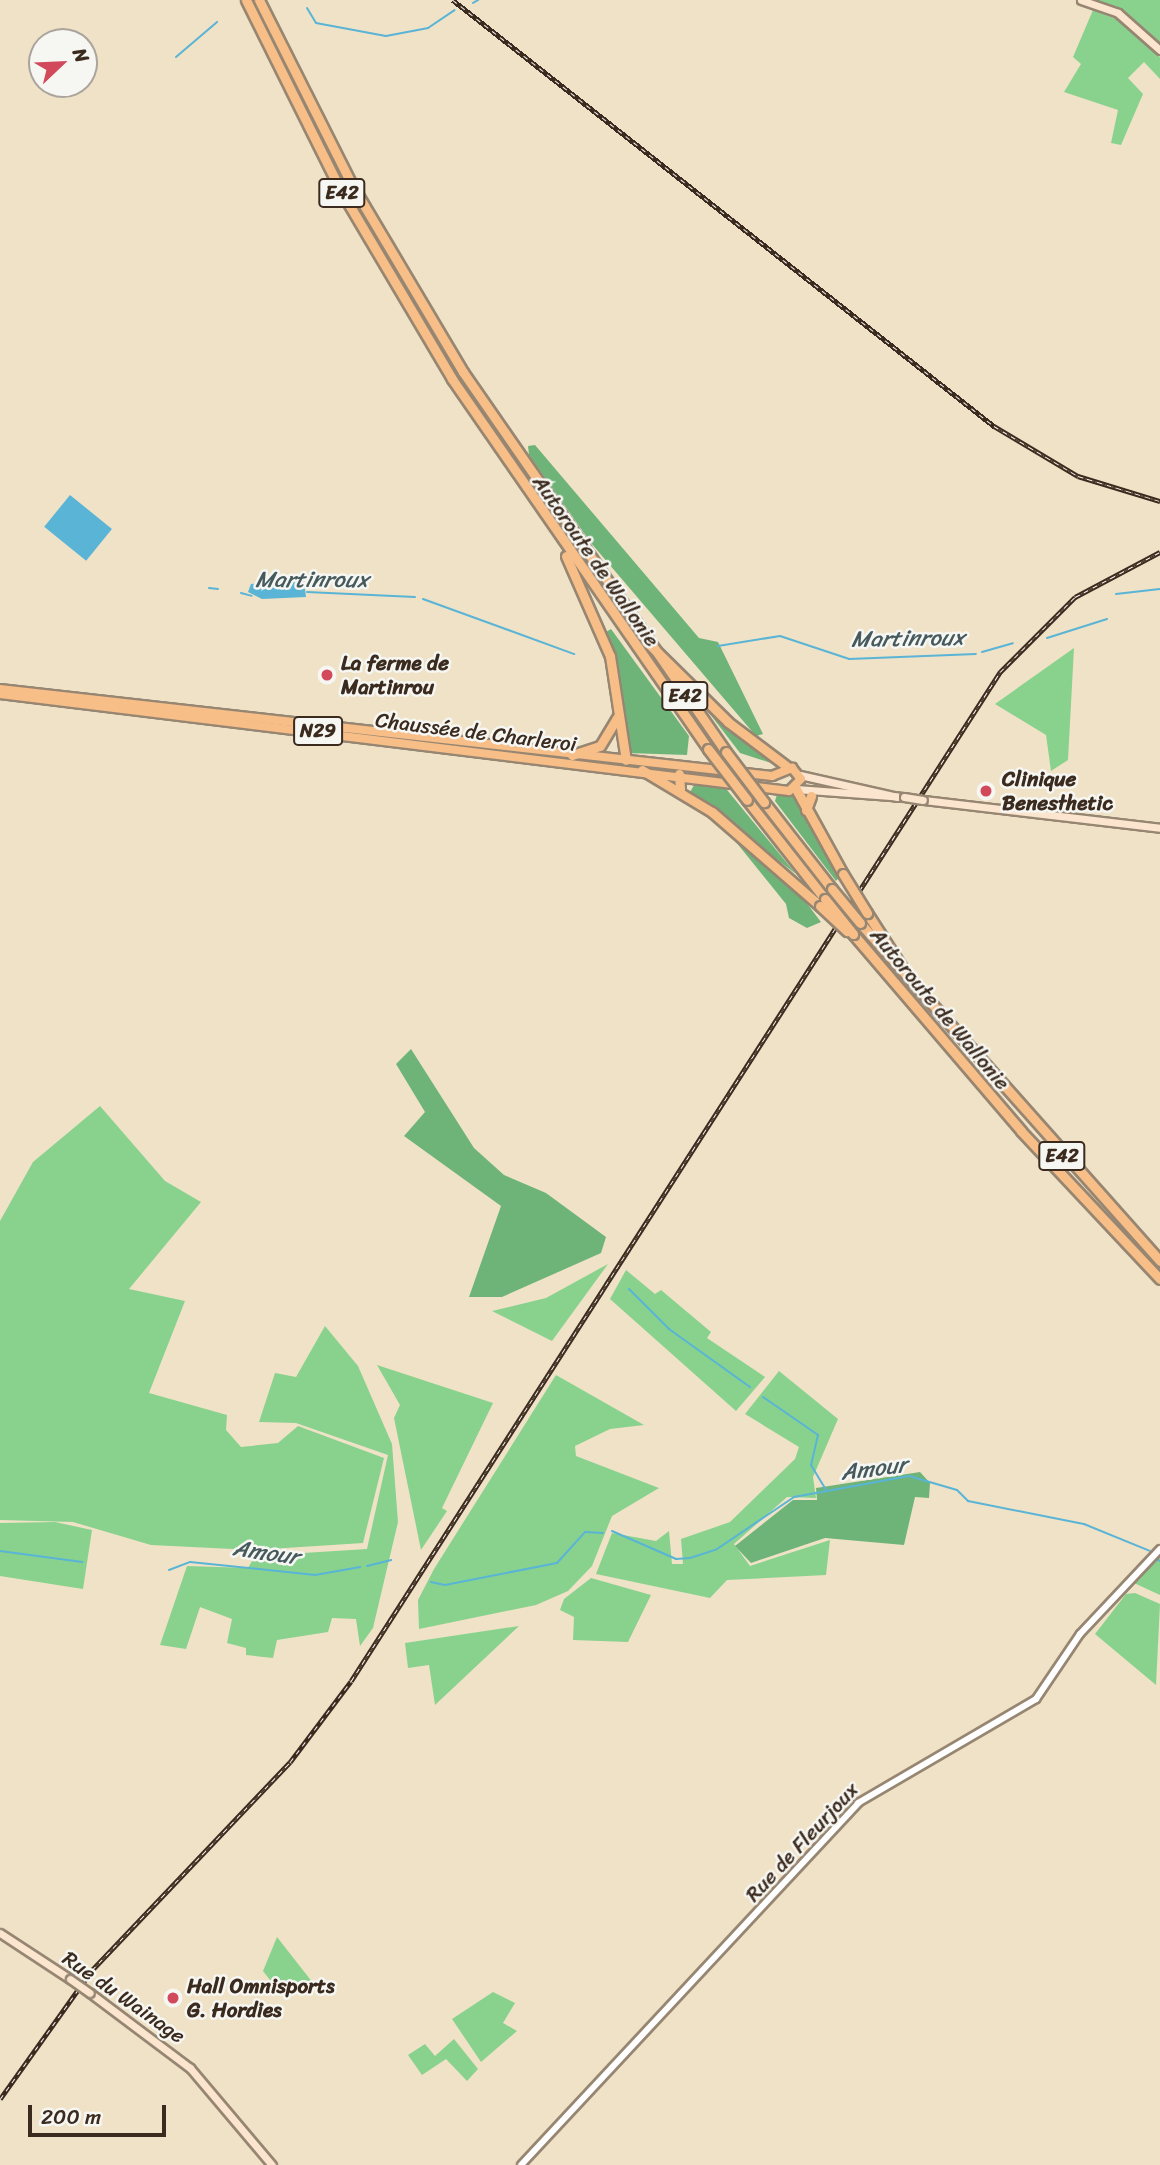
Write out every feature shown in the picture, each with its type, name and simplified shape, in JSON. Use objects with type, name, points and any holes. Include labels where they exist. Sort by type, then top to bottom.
[{"type":"highway","name":"Autoroute de Wallonie","points":[[246,0],[341,191],[452,379],[564,548],[708,750],[822,903],[853,934],[1021,1131],[1160,1279]]},
{"type":"highway","name":"Autoroute de Wallonie","points":[[259,0],[352,185],[463,372],[644,640],[764,802],[860,923],[910,983],[1160,1261]]},
{"type":"highway","points":[[564,548],[607,648],[626,760]]},
{"type":"highway","points":[[644,640],[729,722],[789,768]]},
{"type":"highway","points":[[572,755],[600,746],[618,713]]},
{"type":"highway","points":[[639,769],[680,789],[822,903]]},
{"type":"highway","points":[[679,775],[680,789]]},
{"type":"highway","points":[[796,789],[843,874],[910,983]]},
{"type":"highway","points":[[806,810],[811,796]]},
{"type":"main road","points":[[1081,0],[1118,13],[1160,50]]},
{"type":"main road","name":"Chaussée de Charleroi","points":[[0,692],[572,755],[780,775]]},
{"type":"main road","name":"Chaussée de Charleroi","points":[[0,692],[781,786]]},
{"type":"main road","points":[[626,760],[639,769]]},
{"type":"main road","points":[[679,775],[688,767]]},
{"type":"main road","points":[[781,786],[780,775],[789,768]]},
{"type":"main road","name":"N29","points":[[789,768],[800,775],[868,793]]},
{"type":"main road","points":[[796,789],[800,775]]},
{"type":"main road","name":"N29","points":[[781,786],[868,793],[1160,828]]},
{"type":"main road","points":[[811,796],[848,793]]},
{"type":"main road","name":"Rue du Wainage","points":[[0,1933],[90,1993],[190,2068],[272,2165]]},
{"type":"street","name":"Rue de Fleurjoux","points":[[521,2165],[858,1803],[1036,1699],[1080,1634],[1160,1549]]},
{"type":"green space","points":[[1096,0],[1160,0],[1160,43],[1124,10]]},
{"type":"green space","points":[[1093,10],[1116,19],[1160,57],[1160,79],[1144,62],[1128,78],[1143,94],[1121,145],[1111,143],[1118,110],[1064,92],[1081,64],[1073,57]]},
{"type":"green space","points":[[535,445],[699,638],[718,642],[763,734],[756,736],[591,543],[529,455],[528,446]]},
{"type":"green space","points":[[611,629],[689,736],[687,755],[627,753],[606,632]]},
{"type":"green space","points":[[1074,648],[1068,760],[1051,771],[1046,735],[995,704]]},
{"type":"green space","points":[[696,696],[773,760],[774,764],[740,753]]},
{"type":"green space","points":[[696,782],[723,785],[796,874],[690,792]]},
{"type":"green space","points":[[778,791],[794,794],[840,876],[836,881],[775,801]]},
{"type":"green space","points":[[723,826],[793,885],[821,922],[807,928],[789,918],[786,904]]},
{"type":"green space","points":[[411,1049],[474,1148],[504,1175],[546,1193],[606,1237],[601,1253],[502,1297],[469,1297],[501,1206],[404,1136],[425,1112],[396,1064]]},
{"type":"green space","points":[[100,1106],[165,1181],[201,1202],[129,1289],[185,1301],[149,1393],[227,1415],[226,1430],[241,1447],[278,1443],[298,1426],[384,1458],[363,1543],[253,1550],[151,1545],[73,1522],[0,1520],[0,1221],[33,1162]]},
{"type":"green space","points":[[608,1264],[552,1341],[492,1311],[546,1298]]},
{"type":"green space","points":[[626,1270],[655,1294],[661,1290],[711,1332],[707,1338],[765,1377],[736,1411],[610,1299]]},
{"type":"green space","points":[[325,1326],[358,1366],[392,1444],[398,1522],[373,1628],[360,1646],[356,1619],[332,1618],[328,1632],[277,1640],[273,1658],[246,1655],[246,1648],[227,1643],[232,1619],[200,1607],[186,1649],[160,1645],[187,1566],[248,1568],[255,1556],[367,1549],[388,1455],[296,1423],[259,1422],[275,1373],[296,1377]]},
{"type":"green space","points":[[377,1365],[493,1403],[442,1508],[447,1511],[421,1550],[394,1418],[400,1405]]},
{"type":"green space","points":[[779,1371],[838,1419],[813,1477],[816,1498],[787,1497],[734,1544],[750,1566],[830,1540],[826,1575],[727,1580],[710,1598],[596,1574],[612,1533],[656,1541],[669,1531],[672,1564],[683,1564],[681,1539],[730,1522],[795,1459],[799,1447],[745,1414]]},
{"type":"green space","points":[[556,1375],[644,1425],[610,1429],[575,1446],[576,1456],[659,1488],[612,1516],[592,1566],[568,1591],[536,1605],[419,1629],[418,1600],[434,1569]]},
{"type":"green space","points":[[920,1472],[930,1483],[929,1498],[915,1497],[904,1545],[825,1538],[751,1563],[735,1546],[793,1500],[817,1500],[816,1488]]},
{"type":"green space","points":[[55,1522],[92,1530],[83,1589],[0,1576],[0,1523]]},
{"type":"green space","points":[[1160,1556],[1160,1595],[1134,1583]]},
{"type":"green space","points":[[591,1578],[651,1595],[628,1642],[573,1640],[574,1617],[560,1610],[564,1599]]},
{"type":"green space","points":[[1135,1593],[1160,1604],[1156,1685],[1095,1634],[1126,1594]]},
{"type":"green space","points":[[519,1626],[435,1705],[429,1665],[408,1668],[405,1643]]},
{"type":"green space","points":[[277,1937],[313,1983],[308,1988],[270,1980],[263,1971]]},
{"type":"green space","points":[[493,1992],[515,2003],[503,2023],[517,2031],[481,2062],[452,2019]]},
{"type":"green space","points":[[454,2039],[478,2069],[467,2081],[446,2059],[422,2075],[408,2055],[425,2044],[435,2056]]},
{"type":"water","points":[[70,495],[112,529],[86,561],[44,527]]},
{"type":"water","points":[[304,581],[306,597],[262,599],[248,592],[251,584]]},
{"type":"waterway","points":[[473,3],[478,0]]},
{"type":"waterway","points":[[307,8],[316,23],[386,36],[428,28],[455,10]]},
{"type":"waterway","points":[[176,57],[217,22]]},
{"type":"waterway","name":"Martinroux","points":[[209,588],[218,589]]},
{"type":"waterway","name":"Martinroux","points":[[1116,594],[1160,589]]},
{"type":"waterway","name":"Martinroux","points":[[307,592],[415,597]]},
{"type":"waterway","name":"Martinroux","points":[[241,593],[252,596]]},
{"type":"waterway","name":"Martinroux","points":[[423,599],[574,654]]},
{"type":"waterway","name":"Martinroux","points":[[1047,638],[1107,619]]},
{"type":"waterway","name":"Martinroux","points":[[718,646],[780,636],[849,659],[976,654]]},
{"type":"waterway","name":"Martinroux","points":[[982,652],[1013,643]]},
{"type":"waterway","points":[[629,1289],[669,1329],[750,1387]]},
{"type":"waterway","points":[[763,1397],[818,1435],[811,1465],[826,1490]]},
{"type":"waterway","name":"Amour","points":[[612,1531],[676,1559],[690,1558],[717,1549],[794,1497],[909,1476],[957,1490],[968,1501],[1084,1524],[1150,1551]]},
{"type":"waterway","name":"Amour","points":[[431,1582],[445,1585],[557,1563],[585,1532],[603,1533]]},
{"type":"waterway","name":"Amour","points":[[0,1551],[82,1562]]},
{"type":"waterway","name":"Amour","points":[[367,1566],[391,1560]]},
{"type":"waterway","name":"Amour","points":[[169,1570],[190,1562],[315,1575],[360,1567]]},
{"type":"railway","points":[[453,0],[994,426],[1078,476],[1160,501]]},
{"type":"railway","points":[[0,2099],[92,1970],[290,1762],[351,1681],[1000,672],[1075,597],[1160,552]]},
{"type":"place","name":"La ferme de Martinrou","points":[[327,675]]},
{"type":"place","name":"Clinique Benesthetic","points":[[986,791]]},
{"type":"place","name":"Hall Omnisports G. Hordies","points":[[173,1998]]}]
